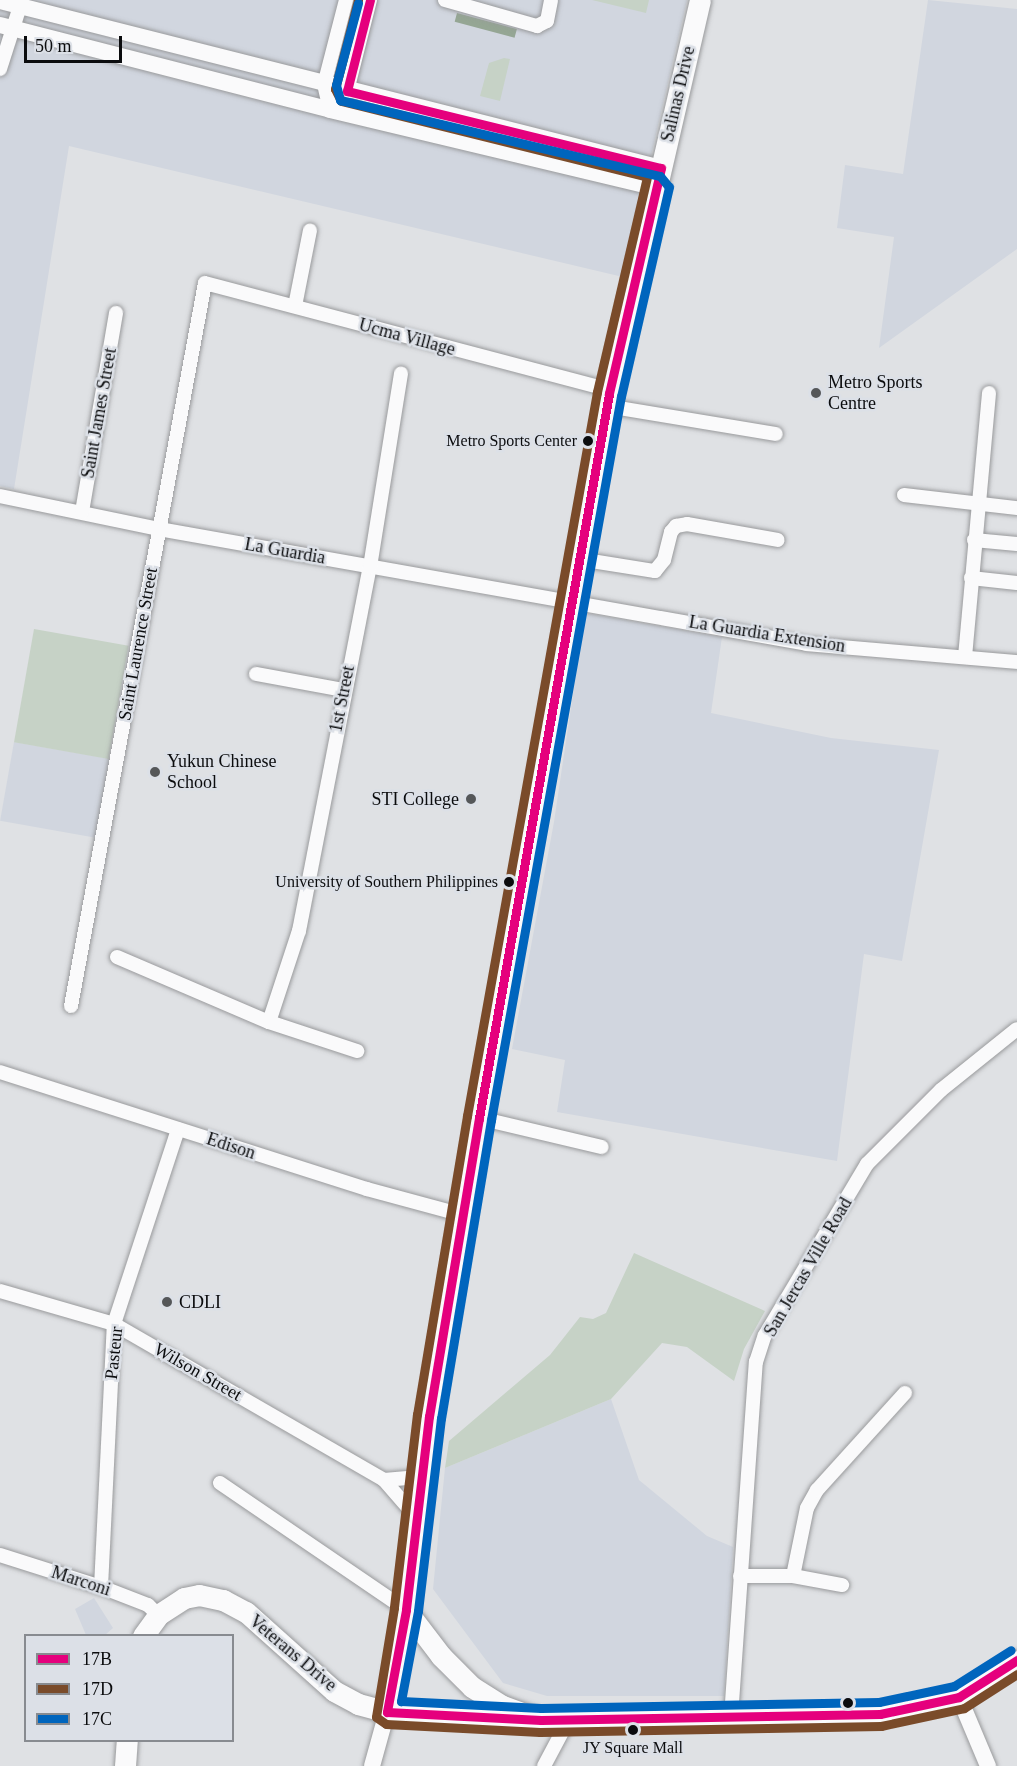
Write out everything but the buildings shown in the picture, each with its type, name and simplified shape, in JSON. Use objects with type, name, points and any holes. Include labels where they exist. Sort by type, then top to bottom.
[{"type":"main road","name":"Salinas Drive","points":[[387,1712],[406,1610],[422,1477],[478,1118],[571,599],[609,398],[700,0]]},
{"type":"main road","name":"Veterans Drive","points":[[144,1634],[158,1615],[184,1598],[199,1595],[223,1600],[246,1612],[334,1691],[358,1704],[387,1712]]},
{"type":"main road","points":[[406,1610],[441,1656],[472,1687],[503,1706],[541,1720]]},
{"type":"main road","points":[[387,1712],[541,1720],[880,1714],[959,1697],[1017,1660]]},
{"type":"main road","points":[[125,1766],[127,1742]]},
{"type":"street","points":[[330,110],[324,85],[346,0]]},
{"type":"street","points":[[330,110],[347,91],[370,0]]},
{"type":"street","points":[[445,0],[537,26],[547,21],[551,0]]},
{"type":"street","points":[[0,1],[22,3],[659,178]]},
{"type":"street","points":[[0,69],[7,27],[22,3]]},
{"type":"street","points":[[7,27],[330,110],[659,178]]},
{"type":"street","points":[[295,306],[310,231]]},
{"type":"street","name":"Ucma Village","points":[[205,283],[295,306],[609,398],[776,434]]},
{"type":"street","name":"Saint Laurence Street","points":[[71,1006],[205,283]]},
{"type":"street","name":"Saint James Street","points":[[82,512],[116,313]]},
{"type":"street","name":"1st Street","points":[[269,1022],[300,931],[344,690],[370,567],[401,373]]},
{"type":"street","points":[[965,657],[976,503],[989,393]]},
{"type":"street","points":[[904,495],[1017,508]]},
{"type":"street","name":"La Guardia","points":[[0,496],[159,529],[370,567],[571,599]]},
{"type":"street","points":[[579,559],[655,571],[664,560],[671,532],[676,526],[687,524],[778,540]]},
{"type":"street","points":[[974,540],[1017,544]]},
{"type":"street","points":[[971,578],[1017,583]]},
{"type":"street","name":"La Guardia Extension","points":[[571,599],[807,644],[1017,662]]},
{"type":"street","points":[[255,674],[344,690]]},
{"type":"street","points":[[117,957],[269,1022],[357,1051]]},
{"type":"street","name":"San Jercas Ville Road","points":[[731,1717],[756,1362],[765,1335],[867,1164],[941,1090],[1017,1029]]},
{"type":"street","name":"Edison","points":[[0,1072],[178,1129],[463,1215]]},
{"type":"street","points":[[478,1118],[602,1147]]},
{"type":"street","name":"Pasteur","points":[[100,1587],[114,1324],[178,1129]]},
{"type":"street","name":"Wilson Street","points":[[0,1291],[114,1324],[384,1480],[417,1518]]},
{"type":"street","points":[[793,1576],[807,1508],[818,1490],[905,1393]]},
{"type":"street","points":[[384,1480],[422,1477]]},
{"type":"street","points":[[220,1483],[406,1610]]},
{"type":"street","name":"Marconi","points":[[0,1555],[148,1605],[158,1615]]},
{"type":"street","points":[[740,1576],[793,1576],[842,1585]]},
{"type":"street","points":[[959,1697],[984,1758]]},
{"type":"street","points":[[372,1766],[387,1712]]},
{"type":"street","points":[[544,1766],[569,1719]]},
{"type":"shaded area","points":[[0,0],[687,0],[623,277],[69,146],[14,489],[0,486]]},
{"type":"shaded area","points":[[592,0],[649,0],[646,13]]},
{"type":"shaded area","points":[[928,0],[1017,9],[1017,249],[879,348],[894,237],[837,228],[845,165],[903,174]]},
{"type":"shaded area","points":[[457,13],[517,29],[515,38],[455,22]]},
{"type":"shaded area","points":[[504,58],[510,59],[500,101],[480,96],[489,63]]},
{"type":"shaded area","points":[[585,613],[722,637],[711,713],[831,738],[939,750],[902,961],[864,954],[837,1161],[557,1112],[565,1060],[512,1049],[554,822]]},
{"type":"shaded area","points":[[34,629],[129,646],[109,759],[14,742]]},
{"type":"shaded area","points":[[14,742],[110,759],[96,838],[0,821]]},
{"type":"shaded area","points":[[634,1253],[765,1311],[744,1349],[734,1381],[687,1347],[662,1343],[611,1399],[445,1468],[449,1441],[550,1355],[580,1317],[593,1319],[606,1313]]},
{"type":"shaded area","points":[[611,1399],[639,1480],[707,1536],[733,1547],[724,1696],[547,1696],[503,1683],[433,1589],[445,1468]]},
{"type":"shaded area","points":[[94,1598],[113,1628],[106,1634],[86,1634],[75,1609]]},
{"type":"transit line","name":"17D","points":[[358,0],[335,89],[341,101],[647,177],[597,392],[467,1116],[417,1414],[394,1608],[376,1717],[386,1724],[540,1732],[881,1726],[964,1708],[1017,1674]]},
{"type":"transit line","name":"17B","points":[[370,0],[347,91],[661,168],[609,394],[479,1118],[429,1416],[406,1610],[387,1712],[541,1720],[880,1714],[959,1697],[1017,1660]]},
{"type":"transit line","name":"17C","points":[[358,3],[336,85],[340,100],[660,176],[669,187],[621,396],[491,1120],[441,1418],[418,1611],[401,1701],[541,1708],[879,1702],[954,1686],[1011,1650]]},
{"type":"place","name":"Metro Sports Centre","points":[[816,393]]},
{"type":"place","name":"Metro Sports Center","points":[[588,441]]},
{"type":"place","name":"Yukun Chinese School","points":[[155,772]]},
{"type":"place","name":"STI College","points":[[471,799]]},
{"type":"place","name":"University of Southern Philippines","points":[[509,882]]},
{"type":"place","name":"CDLI","points":[[167,1302]]},
{"type":"place","name":"JY Square Mall","points":[[633,1730]]}]
